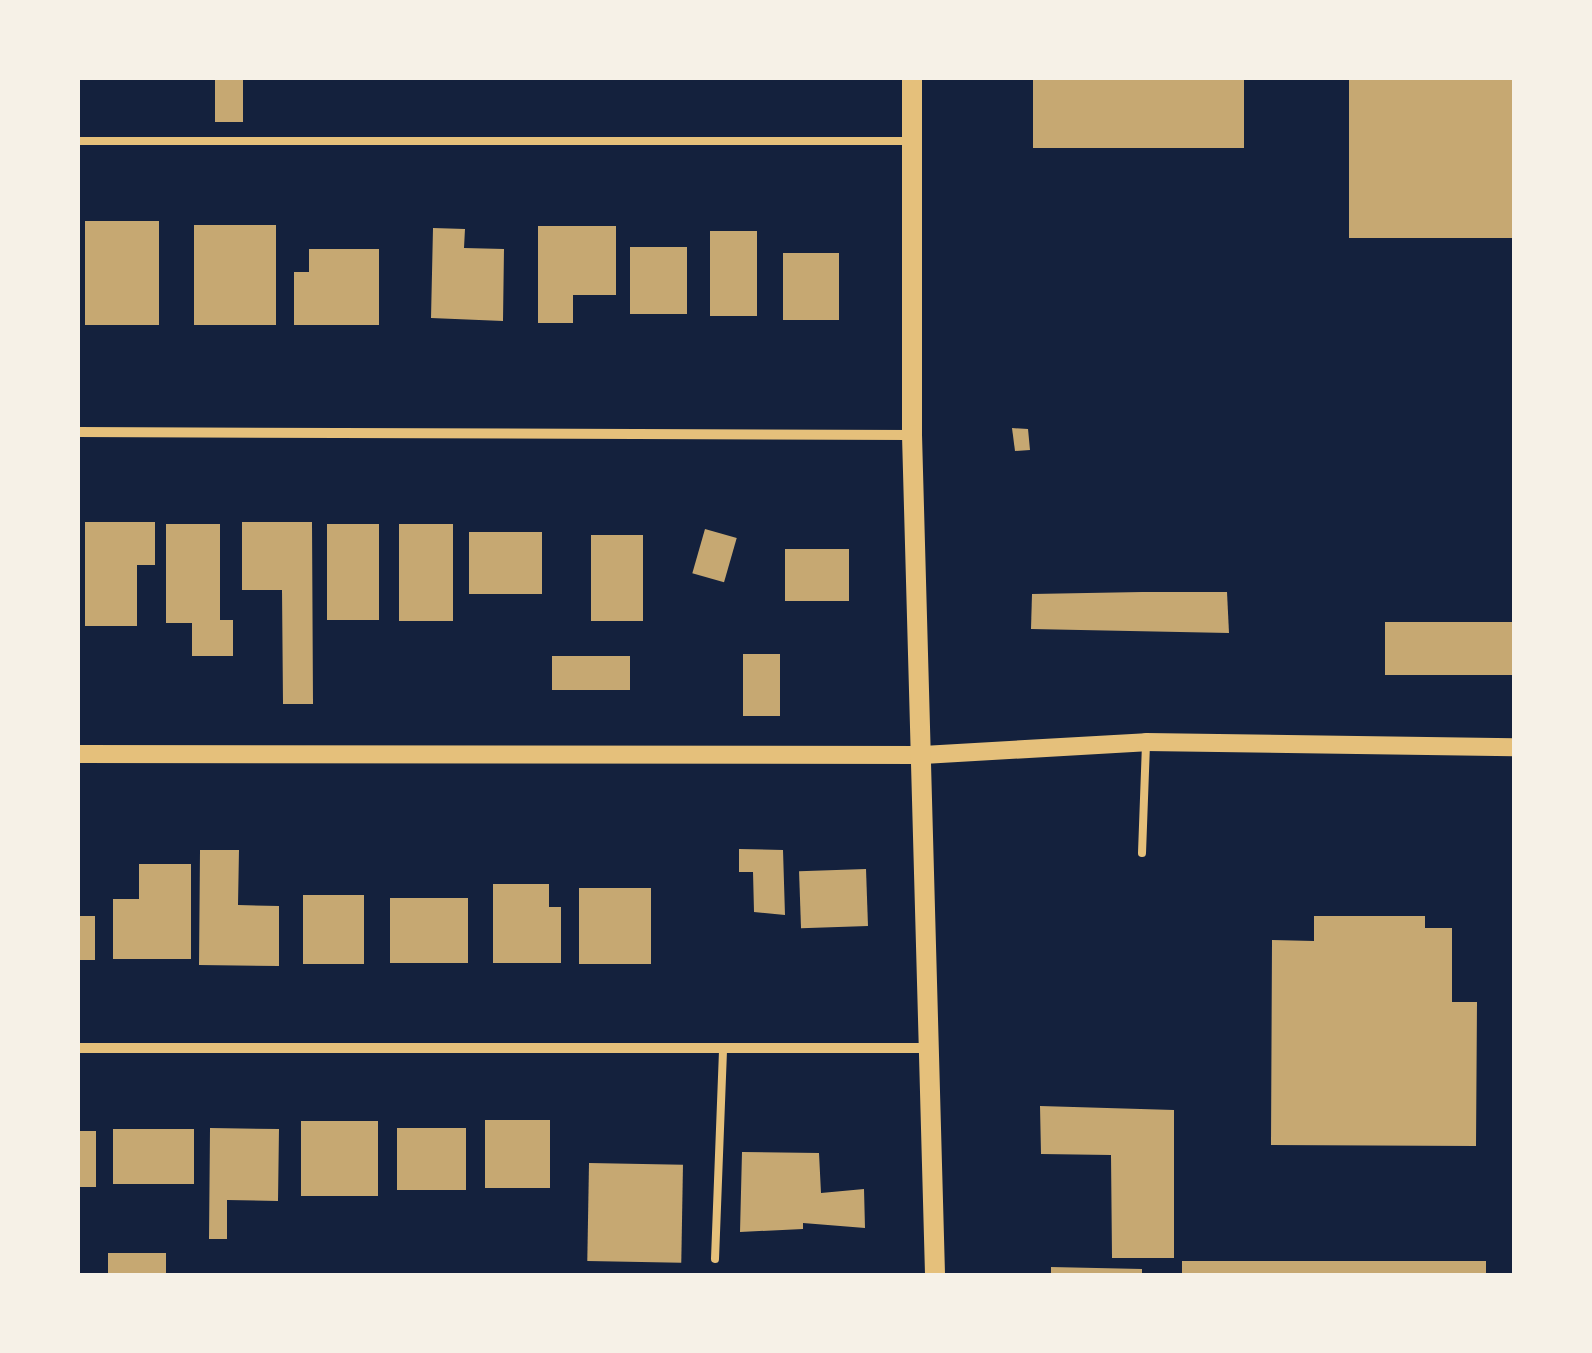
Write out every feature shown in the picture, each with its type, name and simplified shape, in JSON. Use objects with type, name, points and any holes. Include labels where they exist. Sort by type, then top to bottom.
[{"type":"main road","points":[[912,78],[912,436],[935,1276]]},
{"type":"street","points":[[78,432],[912,436]]},
{"type":"street","points":[[78,754],[923,755],[1146,742],[1514,746]]},
{"type":"street","points":[[78,1048],[930,1048]]},
{"type":"lane","points":[[78,142],[912,142]]},
{"type":"lane","points":[[1142,852],[1146,742]]},
{"type":"lane","points":[[715,1260],[723,1048]]},
{"type":"building","points":[[215,78],[243,78],[243,122],[215,122]]},
{"type":"building","points":[[1033,78],[1244,78],[1244,148],[1033,148]]},
{"type":"building","points":[[1349,78],[1514,78],[1514,238],[1349,238]]},
{"type":"building","points":[[85,221],[159,221],[159,325],[85,325]]},
{"type":"building","points":[[194,225],[276,225],[276,325],[194,325]]},
{"type":"building","points":[[538,226],[616,226],[616,295],[573,295],[573,323],[538,323]]},
{"type":"building","points":[[433,228],[465,229],[464,248],[504,249],[503,321],[431,318]]},
{"type":"building","points":[[710,231],[757,231],[757,316],[710,316]]},
{"type":"building","points":[[630,247],[687,247],[687,314],[630,314]]},
{"type":"building","points":[[309,249],[379,249],[379,325],[294,325],[294,272],[309,272]]},
{"type":"building","points":[[783,253],[839,253],[839,320],[783,320]]},
{"type":"building","points":[[1012,428],[1028,429],[1030,450],[1015,451]]},
{"type":"building","points":[[85,522],[155,522],[155,565],[137,565],[137,626],[85,626]]},
{"type":"building","points":[[242,522],[312,522],[313,704],[283,704],[282,590],[242,590]]},
{"type":"building","points":[[166,524],[220,524],[220,620],[233,620],[233,656],[192,656],[192,623],[166,623]]},
{"type":"building","points":[[327,524],[379,524],[379,620],[327,620]]},
{"type":"building","points":[[399,524],[453,524],[453,621],[399,621]]},
{"type":"building","points":[[705,529],[737,538],[724,582],[692,573]]},
{"type":"building","points":[[469,532],[542,532],[542,594],[469,594]]},
{"type":"building","points":[[591,535],[643,535],[643,621],[591,621]]},
{"type":"building","points":[[785,549],[849,549],[849,601],[785,601]]},
{"type":"building","points":[[1227,592],[1229,633],[1031,629],[1032,594]]},
{"type":"building","points":[[1385,622],[1514,622],[1514,675],[1385,675]]},
{"type":"building","points":[[743,654],[780,654],[780,716],[743,716]]},
{"type":"building","points":[[552,656],[630,656],[630,690],[552,690]]},
{"type":"building","points":[[739,849],[783,850],[785,915],[754,912],[753,872],[739,872]]},
{"type":"building","points":[[200,850],[239,850],[238,905],[279,906],[279,966],[199,965]]},
{"type":"building","points":[[139,864],[191,864],[191,959],[113,959],[113,899],[139,899]]},
{"type":"building","points":[[866,869],[868,926],[801,928],[799,871]]},
{"type":"building","points":[[493,884],[549,884],[549,907],[561,907],[561,963],[493,963]]},
{"type":"building","points":[[579,888],[651,888],[651,964],[579,964]]},
{"type":"building","points":[[303,895],[364,895],[364,964],[303,964]]},
{"type":"building","points":[[390,898],[468,898],[468,963],[390,963]]},
{"type":"building","points":[[78,916],[95,916],[95,960],[78,960]]},
{"type":"building","points":[[1314,916],[1425,916],[1425,928],[1452,928],[1452,1002],[1477,1002],[1476,1146],[1271,1145],[1272,940],[1314,941]]},
{"type":"building","points":[[1040,1106],[1174,1110],[1174,1258],[1112,1258],[1111,1155],[1041,1154]]},
{"type":"building","points":[[485,1120],[550,1120],[550,1188],[485,1188]]},
{"type":"building","points":[[301,1121],[378,1121],[378,1196],[301,1196]]},
{"type":"building","points":[[210,1128],[279,1129],[278,1201],[227,1200],[227,1239],[209,1239]]},
{"type":"building","points":[[397,1128],[466,1128],[466,1190],[397,1190]]},
{"type":"building","points":[[113,1129],[194,1129],[194,1184],[113,1184]]},
{"type":"building","points":[[78,1131],[96,1131],[96,1187],[78,1187]]},
{"type":"building","points":[[742,1152],[819,1153],[821,1193],[864,1189],[865,1228],[803,1223],[803,1229],[740,1232]]},
{"type":"building","points":[[589,1163],[683,1165],[681,1263],[587,1261]]},
{"type":"building","points":[[108,1253],[166,1253],[166,1276],[108,1276]]},
{"type":"building","points":[[1182,1261],[1486,1261],[1486,1276],[1182,1276]]},
{"type":"building","points":[[1051,1267],[1142,1269],[1142,1276],[1051,1276]]}]
